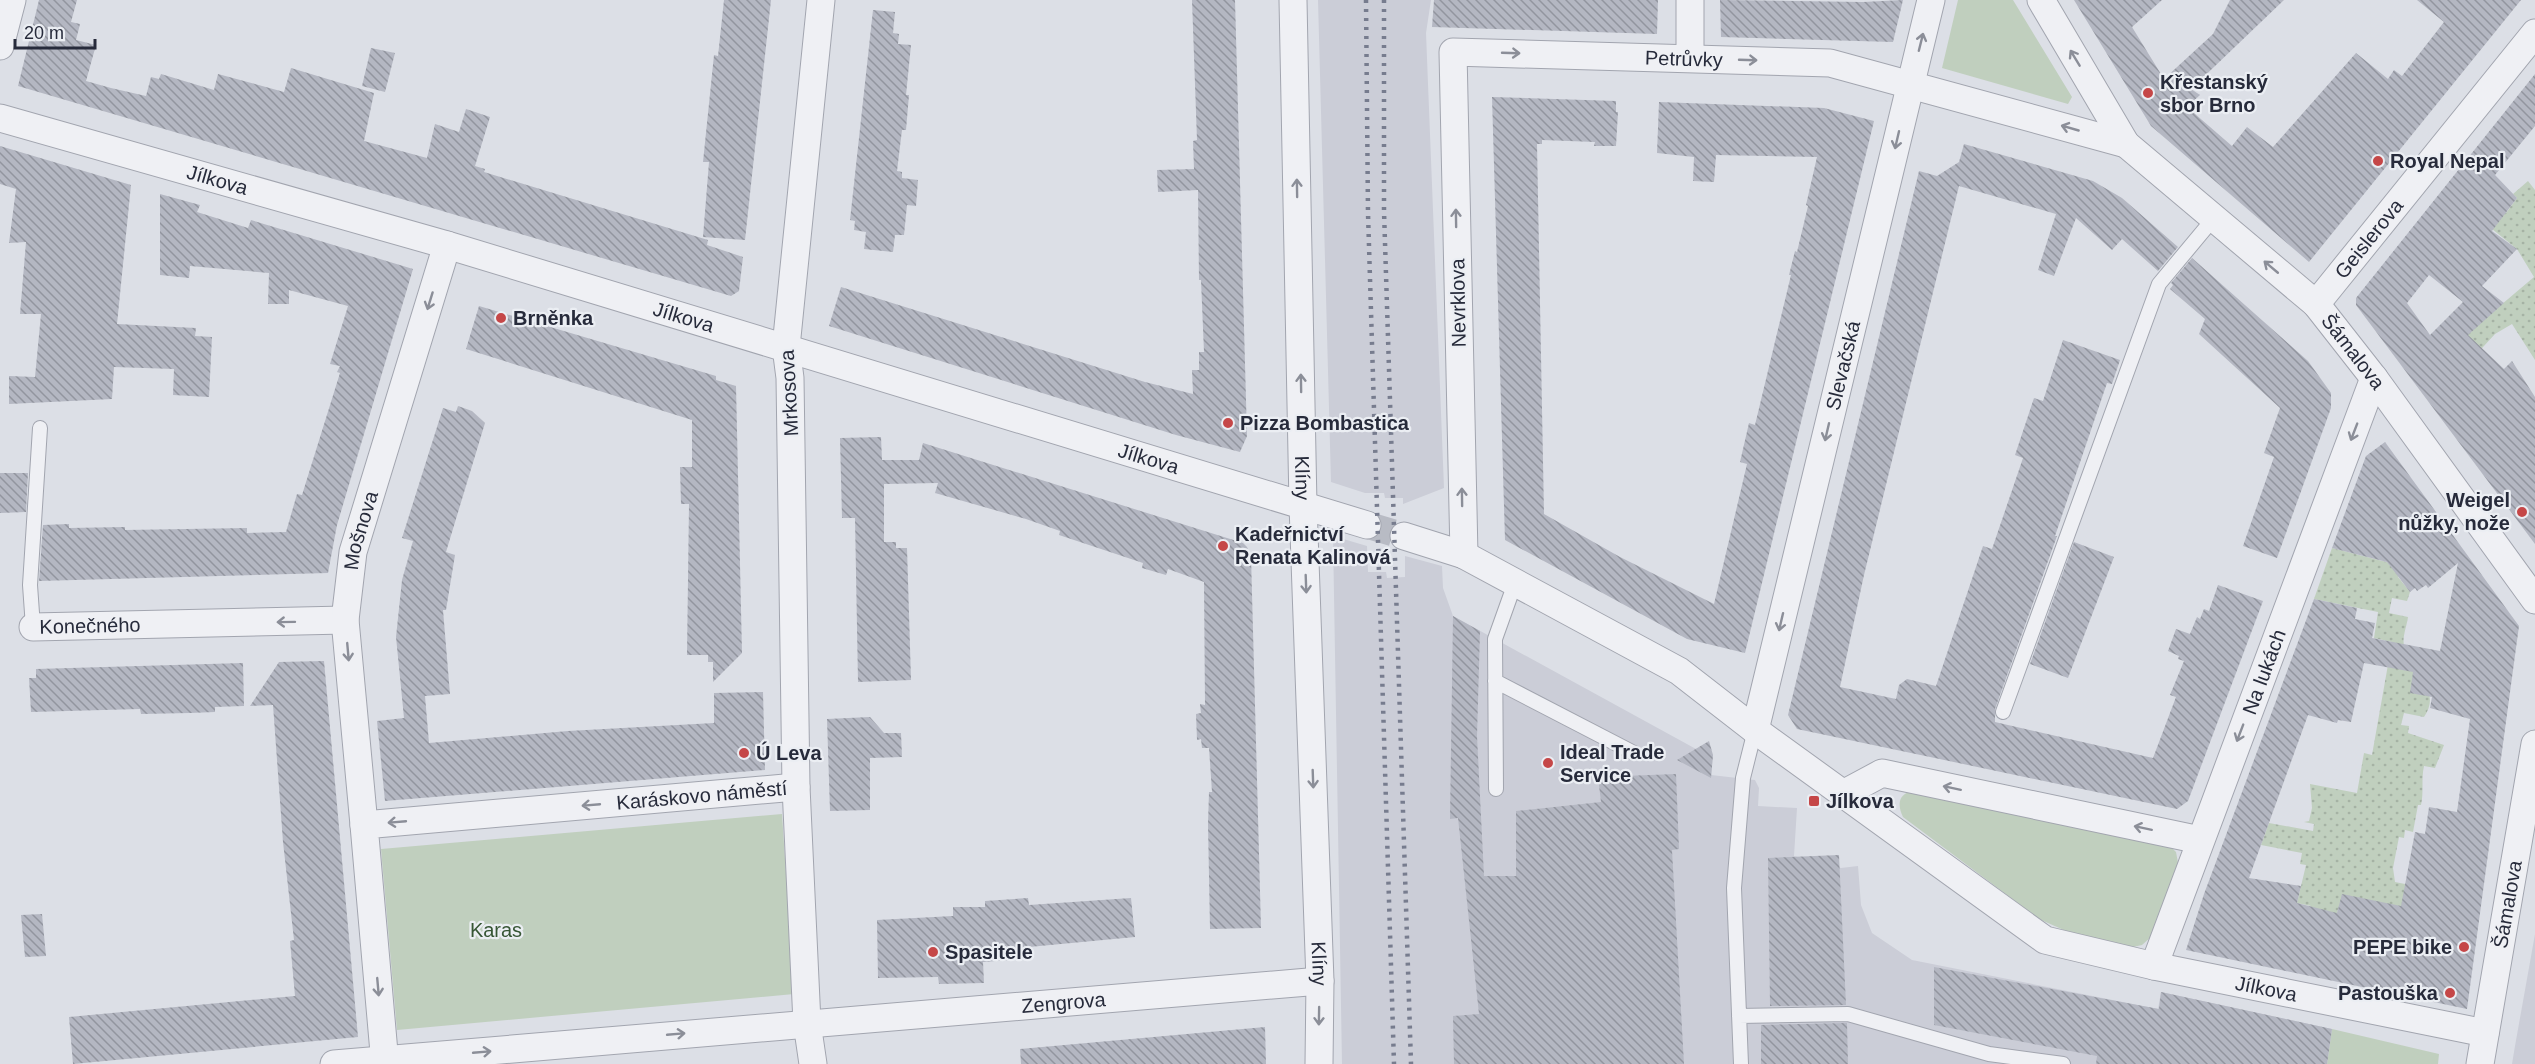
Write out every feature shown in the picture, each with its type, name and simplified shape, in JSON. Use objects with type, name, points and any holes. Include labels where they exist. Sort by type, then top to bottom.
[{"type":"street","points":[[0,46],[12,0]]},
{"type":"street","name":"Mrkosova","points":[[796,787],[790,378],[786,347],[821,0]]},
{"type":"street","name":"Klíny","points":[[1293,0],[1303,505],[1320,981],[1319,1064]]},
{"type":"street","points":[[1690,0],[1690,58]]},
{"type":"street","name":"Slevačská","points":[[1755,730],[1931,0]]},
{"type":"street","name":"Šámalova","points":[[2041,0],[2126,144],[2316,304],[2374,378],[2535,600]]},
{"type":"street","name":"Geislerova","points":[[2316,304],[2535,33]]},
{"type":"street","name":"Petrůvky","points":[[1453,52],[1830,63],[1911,83]]},
{"type":"street","name":"Nevrklova","points":[[1453,52],[1464,555]]},
{"type":"street","name":"Šámalova","points":[[1911,83],[2126,144]]},
{"type":"street","name":"Jílkova","points":[[0,118],[447,245],[1366,525]]},
{"type":"street","name":"Mošnova","points":[[364,825],[345,620],[353,552],[447,245]]},
{"type":"street","name":"Na lukách","points":[[2154,966],[2374,378]]},
{"type":"street","name":"Jílkova","points":[[1404,536],[1464,555],[1679,671],[1755,730],[2044,940],[2154,966],[2485,1033]]},
{"type":"street","name":"Konečného","points":[[33,627],[345,620]]},
{"type":"street","name":"Šámalova","points":[[2480,1064],[2535,744]]},
{"type":"street","points":[[1843,794],[1882,773],[2200,840]]},
{"type":"street","name":"Karáskovo náměstí","points":[[364,825],[796,787],[807,1023],[813,1064]]},
{"type":"street","points":[[364,825],[385,1062]]},
{"type":"street","name":"Zengrova","points":[[807,1023],[1320,981]]},
{"type":"street","points":[[333,1064],[424,1060],[807,1023]]},
{"type":"lane","points":[[2003,712],[2158,284],[2214,218]]},
{"type":"lane","name":"Konečného","points":[[33,627],[30,585],[40,428]]},
{"type":"lane","points":[[1496,789],[1495,639],[1515,583]]},
{"type":"lane","points":[[1495,681],[1634,753]]},
{"type":"lane","points":[[1741,1064],[1734,888],[1743,778],[1755,730]]},
{"type":"lane","points":[[1739,1016],[1848,1014],[1988,1059],[2063,1064]]},
{"type":"shaded area","points":[[1318,0],[1431,0],[1426,33],[1444,488],[1403,504],[1403,498],[1385,498],[1384,493],[1365,493],[1331,482]]},
{"type":"shaded area","points":[[1333,536],[1367,546],[1368,572],[1386,572],[1387,578],[1405,577],[1405,556],[1442,566],[1443,588],[1453,616],[1696,749],[1707,746],[1713,755],[1711,775],[1755,780],[1759,788],[1758,806],[1797,808],[1794,856],[1841,868],[1858,866],[1861,905],[1872,933],[1912,960],[2158,1009],[2161,992],[2332,1029],[2327,1064],[1342,1064]]},
{"type":"shaded area","points":[[2535,934],[2535,1064],[2512,1064],[2515,1046]]},
{"type":"green space","points":[[1958,0],[2013,0],[2072,97],[2068,104],[1942,68]]},
{"type":"green space","points":[[2528,181],[2535,190],[2535,360],[2512,324],[2495,334],[2472,359],[2462,338],[2534,277],[2517,249],[2482,221],[2506,213],[2517,198],[2513,194]]},
{"type":"green space","points":[[2332,548],[2398,565],[2398,577],[2410,592],[2407,601],[2392,598],[2389,613],[2408,617],[2404,645],[2428,689],[2430,698],[2424,717],[2404,713],[2401,725],[2409,726],[2408,733],[2444,745],[2435,768],[2424,766],[2422,800],[2421,805],[2418,805],[2413,832],[2405,830],[2404,838],[2399,837],[2393,868],[2395,882],[2415,886],[2404,907],[2339,906],[2335,920],[2309,914],[2311,906],[2297,903],[2306,865],[2300,864],[2302,853],[2261,845],[2269,823],[2313,831],[2314,824],[2304,822],[2309,821],[2312,808],[2310,784],[2357,793],[2364,753],[2372,755],[2392,642],[2374,638],[2378,612],[2314,599]]},
{"type":"green space","points":[[1914,790],[2169,845],[2176,852],[2178,863],[2151,937],[2142,945],[2133,947],[2066,931],[2039,919],[1903,817],[1900,800],[1905,794]]},
{"type":"green space","name":"Karas","points":[[782,814],[794,994],[397,1030],[381,849]]},
{"type":"green space","points":[[2332,1029],[2439,1054],[2438,1064],[2327,1064]]},
{"type":"building","points":[[39,0],[77,0],[71,22],[80,24],[76,40],[96,45],[86,81],[111,88],[146,96],[151,77],[159,79],[161,74],[214,90],[218,74],[284,92],[291,68],[374,93],[364,141],[427,158],[435,124],[459,132],[466,109],[490,117],[475,166],[485,169],[484,172],[708,240],[707,245],[743,257],[739,291],[731,296],[18,86]]},
{"type":"building","points":[[724,0],[771,0],[745,240],[703,237],[709,162],[703,162],[714,55],[718,56]]},
{"type":"building","points":[[1192,0],[1235,0],[1247,436],[1240,452],[1176,435],[829,326],[841,287],[1145,382],[1193,394],[1192,370],[1199,370],[1199,352],[1204,352],[1201,280],[1199,280],[1198,190],[1158,192],[1157,170],[1194,169],[1193,141],[1197,140]]},
{"type":"building","points":[[1434,0],[1658,0],[1657,34],[1432,27]]},
{"type":"building","points":[[1720,0],[1863,2],[1903,0],[1893,42],[1721,37]]},
{"type":"building","points":[[2074,0],[2162,0],[2132,27],[2164,79],[2213,34],[2230,0],[2284,0],[2191,89],[2200,95],[2187,107],[2232,146],[2247,127],[2273,147],[2356,53],[2388,79],[2394,70],[2402,76],[2444,22],[2417,0],[2521,0],[2309,262],[2151,126]]},
{"type":"building","points":[[873,10],[895,12],[893,33],[899,34],[898,44],[911,45],[906,95],[909,95],[906,130],[902,130],[897,171],[902,172],[902,178],[918,180],[916,206],[907,205],[904,235],[895,235],[893,252],[864,249],[866,232],[854,230],[855,221],[850,220]]},
{"type":"building","points":[[371,48],[395,53],[385,92],[362,86]]},
{"type":"building","points":[[2535,74],[2535,126],[2495,175],[2517,198],[2492,231],[2517,249],[2482,286],[2504,303],[2468,335],[2504,369],[2512,361],[2535,397],[2535,544],[2356,305],[2356,298]],"holes":[[[2429,275],[2463,302],[2430,335],[2407,303]]]},
{"type":"building","points":[[1492,97],[1616,101],[1616,112],[1618,112],[1616,146],[1594,146],[1595,142],[1542,140],[1542,144],[1537,144],[1544,514],[1620,557],[1714,604],[1747,464],[1740,462],[1749,423],[1755,425],[1791,275],[1789,275],[1808,206],[1806,205],[1817,157],[1716,155],[1714,182],[1693,181],[1694,157],[1657,153],[1659,102],[1824,108],[1874,121],[1745,653],[1687,639],[1505,540]]},
{"type":"building","points":[[1964,144],[2093,181],[2122,198],[2178,247],[2158,271],[2122,239],[2112,250],[2076,218],[2054,276],[2038,270],[2056,214],[1959,186],[1864,575],[1840,687],[1896,699],[1899,685],[1907,679],[1936,686],[1983,546],[1992,549],[2023,458],[2015,455],[2034,398],[2043,401],[2063,340],[2120,360],[2112,384],[2107,383],[2055,536],[2057,536],[1995,709],[1995,722],[2153,758],[2176,697],[2170,695],[2184,661],[2168,651],[2176,629],[2190,634],[2197,617],[2200,619],[2204,609],[2209,611],[2218,585],[2263,601],[2188,801],[2177,809],[1797,729],[1788,715],[1919,171],[1937,176],[1959,162]]},
{"type":"building","points":[[0,146],[131,185],[117,324],[196,328],[195,336],[212,337],[209,397],[173,395],[174,369],[114,367],[112,399],[9,404],[9,376],[35,377],[41,314],[20,314],[26,242],[9,243],[16,189],[0,184]]},
{"type":"building","points":[[160,194],[200,205],[197,212],[248,228],[251,220],[413,269],[337,525],[328,573],[39,581],[43,525],[69,524],[69,528],[125,527],[125,530],[247,528],[247,533],[286,532],[297,494],[302,495],[340,373],[337,372],[340,366],[330,364],[348,306],[289,290],[289,304],[268,304],[269,273],[190,266],[189,278],[160,275]]},
{"type":"building","points":[[2192,258],[2308,361],[2331,393],[2331,408],[2277,558],[2243,546],[2274,457],[2264,453],[2280,408],[2199,334],[2205,319],[2170,289],[2173,285],[2171,283]]},
{"type":"building","points":[[479,306],[716,376],[716,380],[736,386],[742,653],[713,682],[713,662],[708,662],[708,655],[687,655],[689,504],[681,504],[680,467],[692,467],[692,420],[466,349]]},
{"type":"building","points":[[458,406],[472,411],[485,423],[446,552],[455,555],[446,610],[443,610],[450,694],[425,696],[429,743],[568,731],[714,723],[714,693],[763,692],[765,770],[385,801],[377,721],[404,718],[396,637],[402,580],[413,541],[402,538],[443,408],[456,412]]},
{"type":"building","points":[[881,437],[882,460],[919,460],[923,443],[1243,543],[1247,547],[1251,556],[1261,928],[1210,929],[1208,824],[1209,792],[1212,792],[1209,748],[1202,748],[1201,739],[1197,740],[1196,714],[1201,713],[1200,704],[1205,705],[1204,582],[1168,569],[1166,575],[1142,568],[1143,563],[1059,535],[1060,531],[935,493],[938,483],[884,484],[884,542],[896,542],[896,548],[907,548],[911,680],[858,682],[855,518],[842,518],[840,438]]},
{"type":"building","points":[[2385,442],[2519,626],[2467,1009],[2186,950],[2204,894],[2314,599],[2357,608],[2355,619],[2375,623],[2372,638],[2440,651],[2458,563],[2428,588],[2426,585],[2417,591],[2415,588],[2410,592],[2387,562],[2332,548],[2366,456]],"holes":[[[2364,663],[2413,672],[2410,693],[2432,697],[2430,708],[2470,719],[2457,812],[2429,807],[2425,834],[2415,832],[2401,906],[2342,894],[2337,913],[2297,903],[2301,886],[2249,878],[2308,715],[2337,723],[2338,720],[2351,722]]]},
{"type":"building","points":[[0,473],[28,473],[26,512],[0,513]]},
{"type":"building","points":[[2074,542],[2114,557],[2068,678],[2030,664]]},
{"type":"building","points":[[1453,616],[1480,631],[1477,736],[1484,876],[1516,876],[1516,811],[1601,802],[1598,777],[1676,774],[1679,849],[1672,850],[1684,1064],[1454,1064],[1453,1016],[1479,1014],[1458,818],[1450,819]]},
{"type":"building","points":[[324,661],[358,1037],[73,1064],[69,1017],[295,996],[290,941],[294,940],[283,842],[273,705],[250,706],[279,662]]},
{"type":"building","points":[[243,663],[244,706],[215,707],[215,712],[190,713],[141,714],[140,709],[31,712],[29,678],[36,678],[36,669]]},
{"type":"building","points":[[870,717],[884,733],[901,733],[902,757],[870,758],[870,810],[830,811],[827,719]]},
{"type":"building","points":[[1709,741],[1713,755],[1711,778],[1677,760]]},
{"type":"building","points":[[1839,855],[1846,1005],[1770,1006],[1768,858]]},
{"type":"building","points":[[1028,898],[1029,905],[1131,898],[1135,937],[1009,949],[1010,960],[983,962],[984,983],[939,984],[938,977],[878,978],[877,920],[953,916],[953,907],[985,907],[985,901]]},
{"type":"building","points":[[42,914],[46,956],[25,957],[21,915]]},
{"type":"building","points":[[1934,967],[2159,1009],[2161,992],[2332,1029],[2327,1064],[2096,1064],[2097,1056],[1934,1025]]},
{"type":"building","points":[[1847,1023],[1848,1064],[1761,1064],[1761,1025]]},
{"type":"building","points":[[1265,1027],[1266,1064],[1021,1064],[1020,1049]]},
{"type":"tunnel","points":[[1367,525],[1404,536]]},
{"type":"railway","points":[[1366,0],[1368,213],[1394,1064]]},
{"type":"railway","points":[[1384,0],[1384,211],[1411,1064]]},
{"type":"place","name":"Křestanský sbor Brno","points":[[2148,93]]},
{"type":"place","name":"Royal Nepal","points":[[2378,161]]},
{"type":"place","name":"Brněnka","points":[[501,318]]},
{"type":"place","name":"Pizza Bombastica","points":[[1228,423]]},
{"type":"place","name":"Weigel nůžky, nože","points":[[2522,512]]},
{"type":"place","name":"Kadeřnictví Renata Kalinová","points":[[1223,546]]},
{"type":"place","name":"Ú Leva","points":[[744,753]]},
{"type":"place","name":"Ideal Trade Service","points":[[1548,763]]},
{"type":"place","name":"Jílkova","points":[[1814,801]]},
{"type":"place","name":"PEPE bike","points":[[2464,947]]},
{"type":"place","name":"Spasitele","points":[[933,952]]},
{"type":"place","name":"Pastouška","points":[[2450,993]]}]
